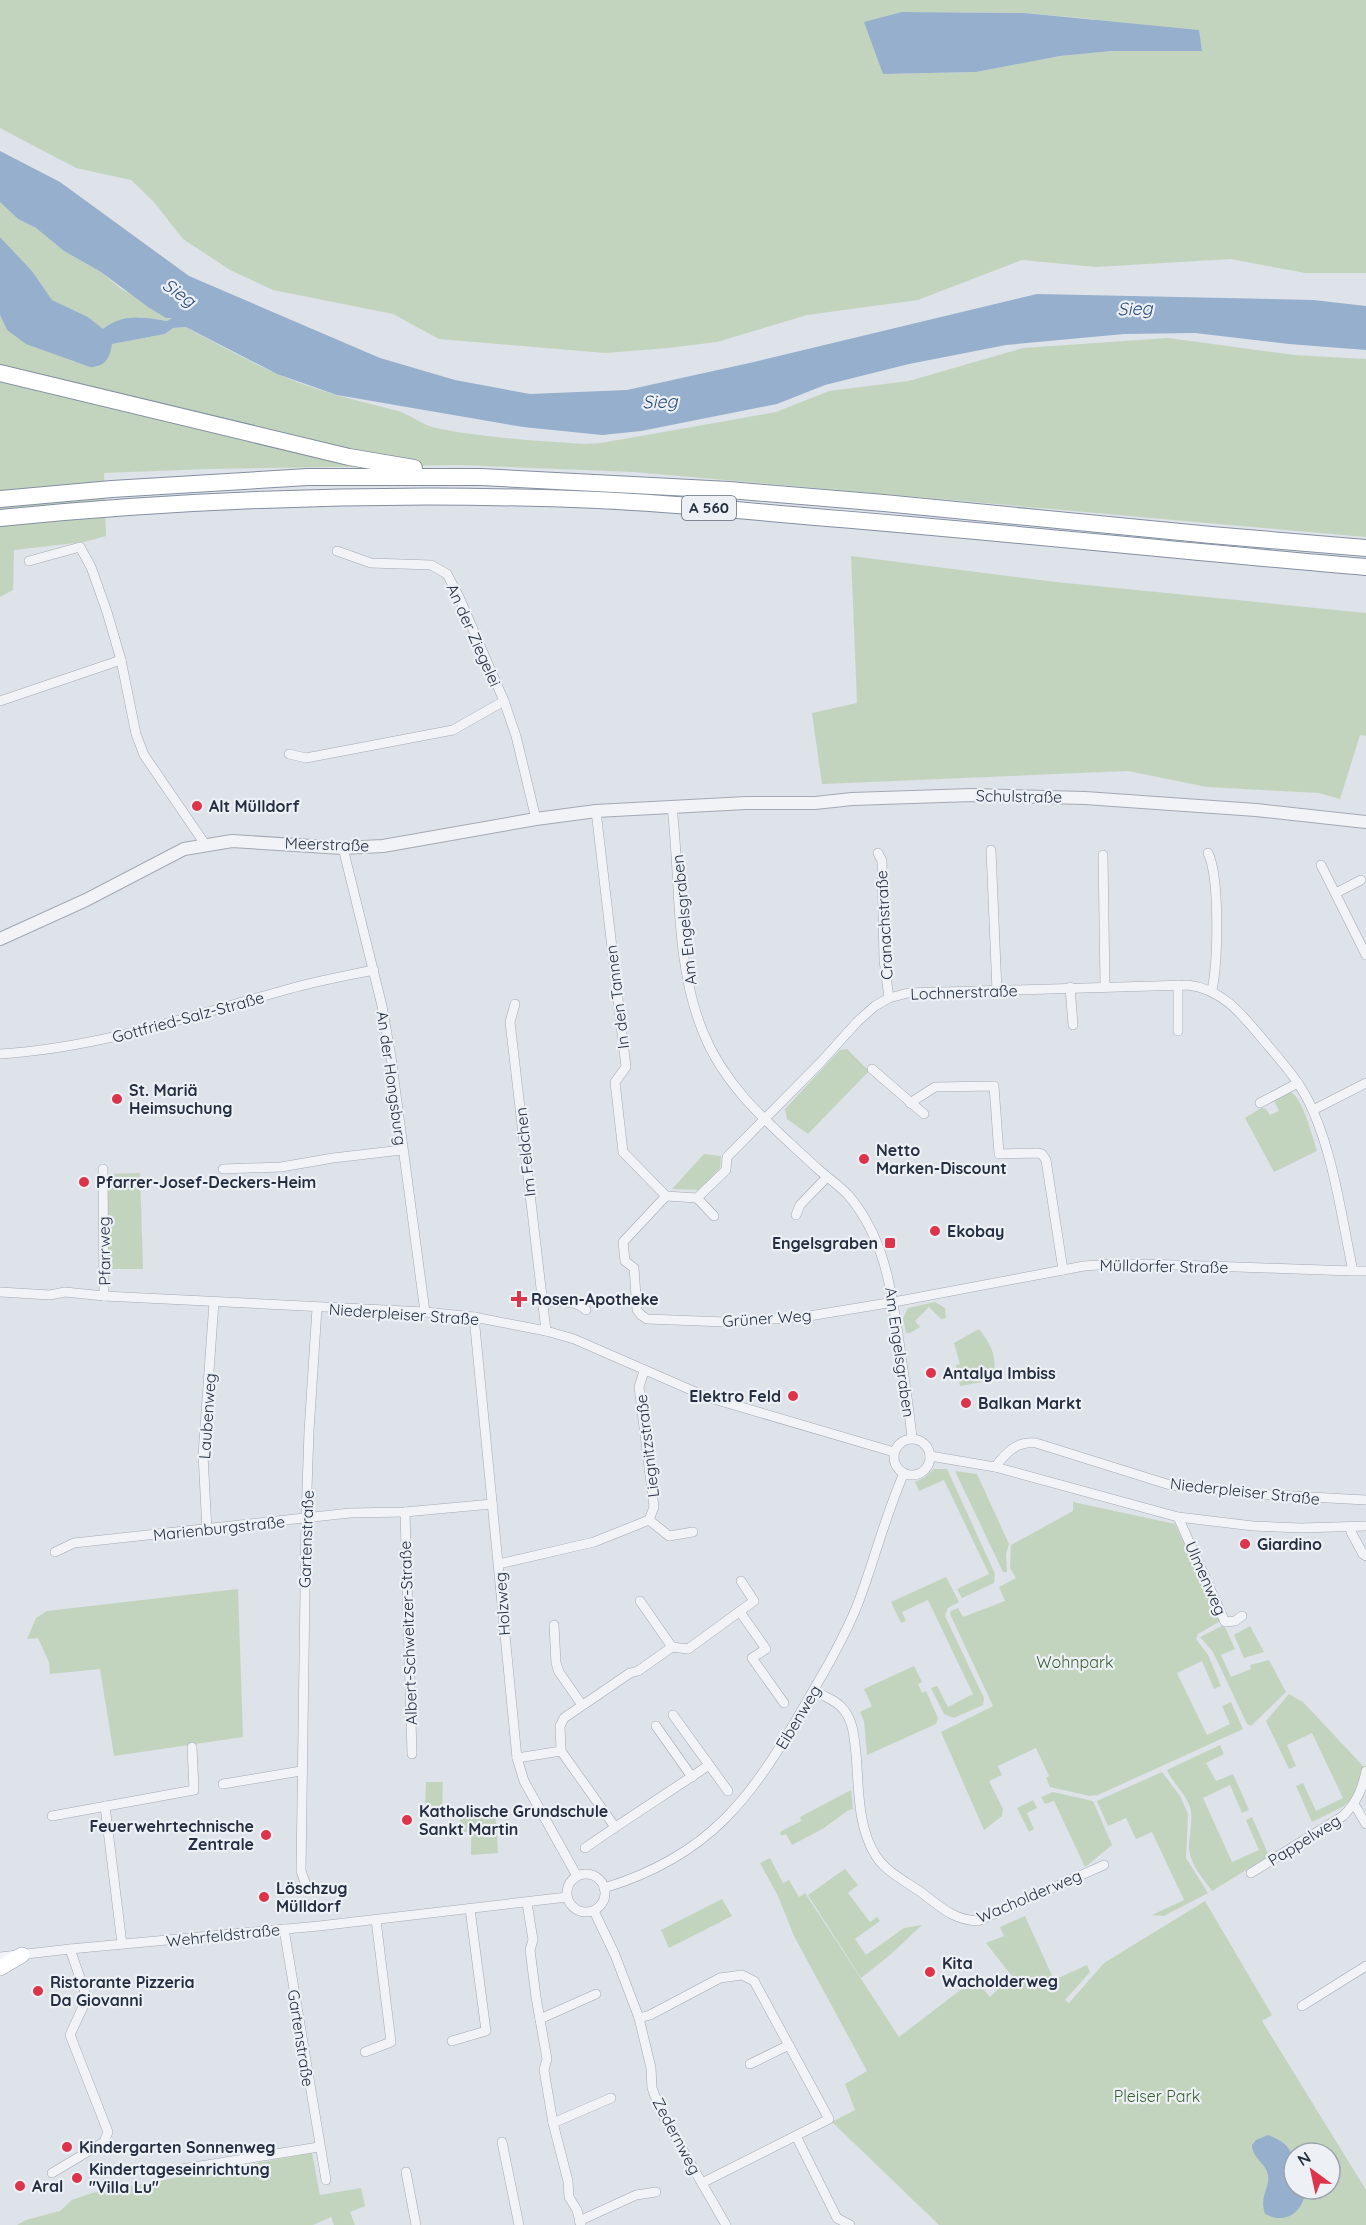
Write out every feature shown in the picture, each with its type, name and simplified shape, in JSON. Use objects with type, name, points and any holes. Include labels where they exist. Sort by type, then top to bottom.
[{"type":"highway","points":[[0,373],[349,457],[395,466],[481,477]]},
{"type":"highway","name":"A 560","points":[[0,499],[112,489],[308,477],[481,477],[729,490],[895,504],[1211,536],[1366,548]]},
{"type":"highway","name":"A 560","points":[[0,518],[123,506],[312,496],[472,496],[567,499],[881,522],[1366,567]]},
{"type":"main road","points":[[0,1968],[22,1955]]},
{"type":"street","points":[[29,561],[80,548],[91,567],[103,601],[121,660],[136,734],[144,755],[205,844]]},
{"type":"street","name":"An der Ziegelei","points":[[337,551],[371,563],[431,565],[447,574],[504,702],[516,736],[536,819]]},
{"type":"street","points":[[0,701],[121,660]]},
{"type":"street","name":"An der Ziegelei","points":[[289,754],[306,758],[453,730],[504,702]]},
{"type":"street","name":"Schulstraße","points":[[672,807],[972,795],[1086,798],[1256,810],[1366,822]]},
{"type":"street","name":"Meerstraße","points":[[0,939],[86,900],[158,861],[184,849],[205,844],[232,841],[343,848],[383,846],[536,819],[596,811],[672,807]]},
{"type":"street","name":"Am Engelsgraben","points":[[672,807],[684,944],[695,1009],[703,1032],[728,1077],[764,1120],[848,1196],[871,1228],[880,1248],[894,1302],[912,1438]]},
{"type":"street","name":"In den Tannen","points":[[596,811],[626,1066],[615,1082],[622,1152],[666,1196]]},
{"type":"street","name":"An der Hongsburg","points":[[343,848],[374,970],[391,1057],[425,1312]]},
{"type":"street","points":[[991,850],[997,991]]},
{"type":"street","name":"Cranachstraße","points":[[878,853],[882,861],[884,960],[889,998]]},
{"type":"street","points":[[1208,853],[1213,863],[1215,895],[1216,968],[1212,990]]},
{"type":"street","points":[[1103,855],[1105,986]]},
{"type":"street","points":[[1321,865],[1366,955]]},
{"type":"street","points":[[1336,893],[1361,880]]},
{"type":"street","name":"Gottfried-Salz-Straße","points":[[0,1054],[54,1049],[112,1039],[290,989],[374,970]]},
{"type":"street","points":[[1178,985],[1178,1031]]},
{"type":"street","name":"Lochnerstraße","points":[[764,1120],[857,1022],[875,1006],[889,998],[908,993],[1105,986],[1200,986],[1212,990],[1230,1002],[1247,1020],[1298,1083],[1313,1110],[1330,1165],[1353,1271]]},
{"type":"street","points":[[1070,987],[1073,1025]]},
{"type":"street","name":"Im Feldchen","points":[[515,1004],[510,1022],[546,1331]]},
{"type":"street","points":[[872,1069],[924,1114]]},
{"type":"street","points":[[1260,1103],[1298,1083]]},
{"type":"street","points":[[1313,1110],[1366,1083]]},
{"type":"street","points":[[910,1103],[935,1087],[994,1086],[999,1154],[1036,1153],[1042,1154],[1047,1160],[1063,1270]]},
{"type":"street","points":[[697,1198],[726,1170],[727,1157],[764,1120]]},
{"type":"street","points":[[222,1169],[281,1167],[402,1150]]},
{"type":"street","name":"Pfarrweg","points":[[103,1169],[104,1296]]},
{"type":"street","points":[[796,1215],[800,1205],[827,1177]]},
{"type":"street","points":[[666,1196],[697,1198],[714,1216]]},
{"type":"street","name":"Grüner Weg","points":[[666,1196],[623,1242],[625,1261],[634,1268],[640,1315],[647,1318],[689,1321],[737,1321],[803,1317],[894,1302]]},
{"type":"street","name":"Mülldorfer Straße","points":[[894,1302],[1106,1264],[1366,1271]]},
{"type":"street","name":"Niederpleiser Straße","points":[[0,1292],[50,1294],[65,1292],[317,1308],[425,1312],[474,1317],[574,1339],[707,1397],[894,1452]]},
{"type":"street","name":"Laubenweg","points":[[207,1530],[203,1455],[214,1302]]},
{"type":"street","points":[[542,1302],[572,1302],[586,1310]]},
{"type":"street","name":"Gartenstraße","points":[[306,1885],[301,1871],[301,1771],[309,1431],[317,1308]]},
{"type":"street","name":"Holzweg","points":[[474,1317],[517,1758],[524,1781],[577,1876]]},
{"type":"street","name":"Liegnitzstraße","points":[[644,1371],[639,1387],[654,1507],[649,1520]]},
{"type":"street","points":[[912,1438],[926,1446],[930,1456],[929,1462],[921,1472],[916,1474],[904,1473],[895,1462],[894,1452],[901,1442],[912,1438]]},
{"type":"street","name":"Niederpleiser Straße","points":[[995,1467],[1009,1450],[1026,1442],[1170,1485],[1273,1495],[1366,1500]]},
{"type":"street","name":"Niederpleiser Straße","points":[[930,1456],[995,1467],[1178,1517],[1254,1526],[1366,1526]]},
{"type":"street","name":"Eibenweg","points":[[604,1888],[645,1874],[674,1859],[721,1824],[751,1791],[814,1690],[855,1610],[904,1473]]},
{"type":"street","name":"Marienburgstraße","points":[[55,1552],[74,1544],[306,1520],[350,1513],[405,1512],[492,1504]]},
{"type":"street","name":"Albert-Schweitzer-Straße","points":[[405,1512],[412,1754]]},
{"type":"street","name":"Ulmenweg","points":[[1178,1517],[1225,1622],[1235,1621],[1242,1616]]},
{"type":"street","points":[[499,1564],[594,1542],[649,1520],[669,1536],[693,1533]]},
{"type":"street","points":[[1351,1527],[1351,1532],[1366,1556]]},
{"type":"street","points":[[615,1827],[561,1751],[561,1722],[582,1705],[672,1647],[688,1649],[740,1612],[754,1601],[741,1581]]},
{"type":"street","points":[[640,1601],[672,1647]]},
{"type":"street","points":[[740,1612],[766,1649],[752,1658],[784,1703]]},
{"type":"street","points":[[554,1625],[556,1663],[559,1672],[582,1705]]},
{"type":"street","name":"Wacholderweg","points":[[814,1690],[843,1708],[849,1718],[854,1732],[860,1804],[866,1839],[877,1858],[893,1873],[946,1911],[962,1920],[978,1921],[1104,1865]]},
{"type":"street","points":[[673,1715],[728,1791]]},
{"type":"street","points":[[656,1726],[692,1777]]},
{"type":"street","points":[[52,1816],[194,1790],[192,1747]]},
{"type":"street","points":[[517,1758],[561,1751]]},
{"type":"street","points":[[585,1848],[709,1765]]},
{"type":"street","points":[[223,1784],[301,1771]]},
{"type":"street","name":"Pappelweg","points":[[1251,1873],[1343,1815],[1354,1804],[1362,1790],[1366,1771]]},
{"type":"street","name":"Pappelweg","points":[[1354,1804],[1366,1824]]},
{"type":"street","points":[[105,1806],[122,1944]]},
{"type":"street","points":[[577,1876],[593,1876],[604,1888],[603,1901],[594,1911],[579,1911],[569,1903],[567,1897],[569,1885],[577,1876]]},
{"type":"street","name":"Wehrfeldstraße","points":[[0,1957],[70,1948],[376,1920],[567,1897]]},
{"type":"street","points":[[527,1903],[533,1940],[530,1950],[547,2059],[544,2070],[553,2123],[568,2181],[569,2197],[578,2210],[580,2223],[636,2195],[656,2192]]},
{"type":"street","points":[[453,2041],[486,2031],[470,1909]]},
{"type":"street","name":"Zedernweg","points":[[594,1911],[615,1954],[639,2018],[651,2068],[652,2088],[662,2114],[726,2225]]},
{"type":"street","points":[[365,2052],[392,2042],[376,1920]]},
{"type":"street","name":"Gartenstraße","points":[[284,1929],[326,2180]]},
{"type":"street","points":[[52,2174],[104,2142],[108,2132],[70,2035],[87,1998],[70,1948]]},
{"type":"street","points":[[1302,2006],[1366,1966]]},
{"type":"street","name":"Zedernweg","points":[[639,2018],[720,1978],[742,1975],[754,1981],[829,2119],[702,2183]]},
{"type":"street","points":[[540,2019],[596,1994]]},
{"type":"street","points":[[750,2064],[789,2045]]},
{"type":"street","points":[[553,2123],[611,2098]]},
{"type":"street","points":[[796,2136],[837,2218],[850,2225]]},
{"type":"street","points":[[502,2142],[519,2225]]},
{"type":"street","points":[[163,2172],[320,2147]]},
{"type":"street","points":[[406,2172],[416,2225]]},
{"type":"green space","points":[[0,0],[1366,0],[1366,273],[1305,273],[1231,259],[1096,267],[1022,260],[918,300],[807,315],[717,342],[605,353],[439,339],[393,314],[273,290],[230,270],[183,239],[153,201],[131,180],[76,168],[0,128]],"holes":[[[902,12],[1024,13],[1092,19],[1202,51],[1112,51],[1060,56],[976,72],[883,74]]]},
{"type":"green space","points":[[0,202],[18,219],[36,228],[64,251],[101,272],[120,288],[172,319],[168,321],[139,317],[103,330],[88,317],[52,300],[32,271],[0,237]]},
{"type":"green space","points":[[0,315],[7,330],[74,362],[112,344],[165,334],[173,328],[186,327],[275,373],[336,395],[398,411],[431,427],[492,437],[586,444],[776,412],[829,391],[909,381],[1023,348],[1168,338],[1294,355],[1366,359],[1366,537],[634,472],[458,465],[104,473],[106,536],[84,542],[14,550],[13,590],[0,597]]},
{"type":"green space","points":[[851,556],[1056,582],[1366,613],[1366,736],[1360,735],[1340,799],[1319,793],[1207,787],[1128,771],[822,784],[812,713],[857,703]]},
{"type":"green space","points":[[847,1049],[869,1071],[808,1134],[787,1119],[785,1109],[840,1050]]},
{"type":"green space","points":[[1290,1092],[1295,1095],[1303,1109],[1317,1151],[1274,1172],[1245,1118],[1261,1108],[1266,1109],[1270,1115],[1279,1111],[1274,1100]]},
{"type":"green space","points":[[704,1154],[721,1156],[720,1168],[700,1190],[672,1189]]},
{"type":"green space","points":[[140,1173],[143,1269],[107,1269],[107,1174]]},
{"type":"green space","points":[[935,1302],[945,1308],[946,1318],[941,1319],[929,1307],[915,1321],[920,1327],[906,1333],[903,1318],[908,1308]]},
{"type":"green space","points":[[979,1329],[993,1353],[993,1380],[960,1386],[956,1365],[960,1364],[954,1343]]},
{"type":"green space","points":[[934,1469],[947,1469],[995,1574],[994,1583],[962,1598],[957,1589],[989,1574],[944,1480],[919,1491],[915,1482]]},
{"type":"green space","points":[[955,1471],[977,1474],[1009,1544],[1006,1554],[1007,1572],[1003,1572]]},
{"type":"green space","name":"Wohnpark","points":[[1073,1502],[1175,1524],[1222,1620],[1198,1634],[1196,1639],[1208,1655],[1221,1686],[1214,1689],[1202,1661],[1177,1673],[1207,1735],[1230,1724],[1222,1706],[1231,1702],[1243,1729],[1098,1795],[1090,1796],[1050,1787],[1046,1778],[1049,1776],[1036,1748],[998,1766],[1002,1775],[989,1781],[1003,1809],[1002,1816],[984,1830],[941,1732],[993,1706],[950,1614],[958,1608],[963,1617],[1005,1601],[999,1587],[1016,1578],[1010,1568],[1011,1545],[1073,1511]]},
{"type":"green space","points":[[946,1577],[959,1602],[948,1608],[945,1616],[984,1698],[983,1705],[954,1718],[944,1714],[931,1688],[937,1686],[948,1707],[973,1694],[928,1600],[902,1612],[906,1621],[901,1623],[891,1602]]},
{"type":"green space","points":[[238,1589],[243,1737],[114,1756],[100,1669],[50,1674],[49,1662],[38,1638],[27,1639],[36,1618],[47,1611]]},
{"type":"green space","points":[[1224,1625],[1235,1649],[1221,1655],[1231,1677],[1251,1669],[1250,1665],[1269,1660],[1286,1692],[1251,1726],[1247,1724],[1213,1652],[1200,1637]]},
{"type":"green space","points":[[1250,1626],[1264,1652],[1244,1658],[1234,1635]]},
{"type":"green space","points":[[914,1666],[922,1682],[918,1684],[922,1693],[926,1691],[938,1718],[936,1724],[867,1755],[864,1721],[860,1712],[872,1706],[864,1689]]},
{"type":"green space","points":[[1289,1694],[1303,1702],[1365,1768],[1360,1790],[1344,1806],[1312,1822],[1296,1786],[1303,1783],[1316,1811],[1343,1798],[1312,1733],[1287,1745],[1296,1766],[1289,1769],[1266,1721]]},
{"type":"green space","points":[[1220,1745],[1224,1754],[1206,1763],[1216,1781],[1233,1774],[1249,1810],[1242,1813],[1230,1785],[1203,1798],[1232,1862],[1259,1850],[1246,1820],[1252,1817],[1269,1856],[1212,1891],[1196,1869],[1189,1851],[1191,1811],[1189,1805],[1167,1770]]},
{"type":"green space","points":[[1162,1772],[1180,1796],[1188,1814],[1186,1858],[1208,1893],[1164,1916],[1152,1915],[1184,1900],[1152,1832],[1136,1839],[1126,1818],[1108,1826],[1097,1801]]},
{"type":"green space","points":[[426,1782],[443,1782],[442,1810],[425,1809]]},
{"type":"green space","points":[[851,1790],[853,1809],[792,1845],[786,1834],[781,1836],[780,1832],[801,1821],[800,1817]]},
{"type":"green space","points":[[1053,1792],[1093,1801],[1112,1845],[1085,1867],[1054,1801],[1045,1804],[1041,1797]]},
{"type":"green space","points":[[1033,1800],[1037,1808],[1027,1813],[1034,1829],[1029,1832],[1017,1808]]},
{"type":"green space","points":[[460,1808],[495,1808],[498,1853],[471,1855],[471,1832],[460,1832]]},
{"type":"green space","name":"Pleiser Park","points":[[770,1858],[783,1883],[789,1880],[799,1897],[805,1893],[899,2037],[975,1979],[990,1997],[1016,1971],[1011,1975],[986,1943],[1004,1936],[1000,1927],[1025,1916],[1054,1980],[1087,1965],[1090,1972],[1065,2000],[1069,2003],[1104,1963],[1205,1901],[1272,2015],[1262,2021],[1336,2141],[1282,2141],[1282,2201],[1342,2201],[1342,2151],[1366,2190],[1366,2225],[939,2225],[832,2122],[855,2110],[845,2084],[867,2071],[794,1936],[778,1896],[760,1863]]},
{"type":"green space","points":[[845,1869],[858,1885],[848,1893],[870,1922],[877,1917],[880,1921],[855,1939],[866,1955],[904,1928],[922,1925],[861,1978],[808,1895]]},
{"type":"green space","points":[[722,1899],[732,1916],[669,1948],[661,1930]]},
{"type":"green space","points":[[312,2153],[320,2195],[361,2188],[365,2206],[350,2212],[355,2225],[334,2225],[331,2217],[313,2225],[17,2225],[26,2220],[60,2211],[72,2200],[92,2193]]},
{"type":"water","points":[[902,12],[1024,13],[1199,30],[1202,51],[1112,51],[1060,56],[976,72],[883,74],[864,22]]},
{"type":"water","name":"Sieg","points":[[0,151],[60,182],[189,276],[380,358],[455,380],[530,394],[627,390],[1037,294],[1313,300],[1366,306],[1366,350],[1195,333],[1124,334],[1006,345],[909,364],[825,385],[777,404],[641,431],[602,435],[523,427],[337,395],[277,374],[186,327],[173,328],[165,334],[112,344],[106,361],[90,367],[26,344],[7,330],[0,315],[0,237],[32,271],[52,300],[88,317],[103,329],[126,318],[167,321],[172,318],[166,318],[148,307],[101,272],[64,251],[36,228],[18,219],[0,202]]},
{"type":"water","points":[[1268,2135],[1282,2142],[1282,2201],[1302,2201],[1298,2210],[1287,2217],[1280,2218],[1265,2214],[1263,2202],[1268,2175],[1254,2153],[1252,2145],[1256,2140]]},
{"type":"place","name":"Alt Mülldorf","points":[[197,806]]},
{"type":"place","name":"St. Mariä Heimsuchung","points":[[117,1099]]},
{"type":"place","name":"Netto Marken-Discount","points":[[864,1159]]},
{"type":"place","name":"Pfarrer-Josef-Deckers-Heim","points":[[84,1182]]},
{"type":"place","name":"Ekobay","points":[[935,1231]]},
{"type":"place","name":"Engelsgraben","points":[[890,1243]]},
{"type":"place","name":"Rosen-Apotheke","points":[[519,1299]]},
{"type":"place","name":"Antalya Imbiss","points":[[931,1373]]},
{"type":"place","name":"Elektro Feld","points":[[793,1396]]},
{"type":"place","name":"Balkan Markt","points":[[966,1403]]},
{"type":"place","name":"Giardino","points":[[1245,1544]]},
{"type":"place","name":"Katholische Grundschule Sankt Martin","points":[[407,1820]]},
{"type":"place","name":"Feuerwehrtechnische Zentrale","points":[[266,1835]]},
{"type":"place","name":"Löschzug Mülldorf","points":[[264,1897]]},
{"type":"place","name":"Kita Wacholderweg","points":[[930,1972]]},
{"type":"place","name":"Ristorante Pizzeria Da Giovanni","points":[[38,1991]]},
{"type":"place","name":"Kindergarten Sonnenweg","points":[[67,2147]]},
{"type":"place","name":"Kindertageseinrichtung \"Villa Lu\"","points":[[77,2178]]},
{"type":"place","name":"Aral","points":[[20,2186]]}]
